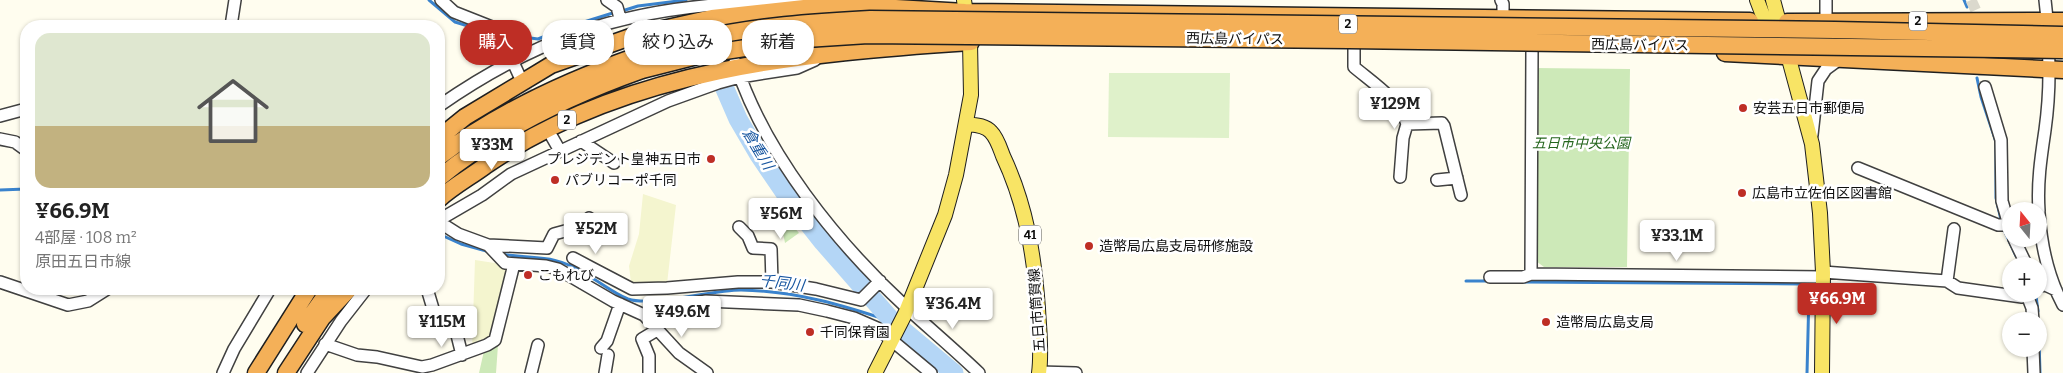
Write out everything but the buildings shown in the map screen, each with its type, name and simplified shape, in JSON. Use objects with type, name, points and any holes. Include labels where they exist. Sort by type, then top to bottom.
[{"type":"highway","name":"西広島バイパス","points":[[715,9],[965,6],[1503,17],[2058,24]]},
{"type":"highway","name":"2","points":[[445,133],[466,117],[551,66],[690,15],[715,9]]},
{"type":"highway","name":"西広島バイパス","points":[[732,33],[805,23],[870,19],[1845,30],[2058,24]]},
{"type":"highway","name":"西広島バイパス","points":[[732,50],[806,39],[868,35],[2063,50]]},
{"type":"highway","name":"西広島バイパス","points":[[737,72],[826,55],[970,42],[1655,51],[1841,58],[2056,70]]},
{"type":"highway","name":"西広島バイパス","points":[[445,154],[490,123],[538,96],[586,74],[629,65]]},
{"type":"highway","name":"西広島バイパス","points":[[445,174],[497,137],[635,65]]},
{"type":"highway","name":"2","points":[[445,196],[512,147],[589,110],[670,82],[714,77],[737,72]]},
{"type":"highway","points":[[276,339],[299,295]]},
{"type":"highway","points":[[256,373],[305,295]]},
{"type":"highway","points":[[276,373],[301,330],[326,295]]},
{"type":"highway","points":[[286,373],[322,318],[343,295]]},
{"type":"main road","points":[[1758,0],[1772,21],[1787,56],[1812,144],[1820,213],[1823,275],[1822,373]]},
{"type":"main road","points":[[1772,21],[1773,0]]},
{"type":"main road","points":[[875,373],[894,339],[906,311],[945,215],[956,175],[971,95],[972,70],[965,6]]},
{"type":"main road","name":"五日市筒賀線","points":[[966,124],[988,129],[994,136],[1012,174],[1024,211],[1032,245],[1040,352],[1039,372]]},
{"type":"street","points":[[441,0],[454,12],[474,20]]},
{"type":"street","points":[[1501,0],[1504,4],[1503,17]]},
{"type":"street","points":[[1826,0],[1826,22]]},
{"type":"street","points":[[2039,202],[2038,173],[2056,70],[2058,24],[2045,0]]},
{"type":"street","points":[[232,20],[233,1]]},
{"type":"street","points":[[715,9],[737,72],[762,128],[788,170],[878,283],[906,311],[979,373]]},
{"type":"street","points":[[532,52],[616,11],[690,15]]},
{"type":"street","points":[[1354,47],[1354,68],[1392,100],[1404,114],[1407,124],[1403,138],[1400,178]]},
{"type":"street","points":[[1530,274],[1532,49]]},
{"type":"street","points":[[1812,144],[1818,81],[1826,69],[1841,58]]},
{"type":"street","points":[[445,102],[505,65]]},
{"type":"street","points":[[514,65],[519,75]]},
{"type":"street","points":[[445,217],[482,195],[511,174],[659,105],[714,77]]},
{"type":"street","points":[[1985,87],[2001,140],[2002,202]]},
{"type":"street","points":[[0,116],[20,111]]},
{"type":"street","points":[[1407,124],[1442,123],[1461,195]]},
{"type":"street","points":[[552,137],[560,152]]},
{"type":"street","points":[[0,139],[15,142],[20,146]]},
{"type":"street","points":[[581,141],[614,163]]},
{"type":"street","points":[[1858,168],[2002,226]]},
{"type":"street","points":[[1437,180],[1457,178]]},
{"type":"street","points":[[445,225],[458,234],[489,247],[546,248],[554,234],[587,225],[588,218]]},
{"type":"street","points":[[739,227],[748,236],[753,248],[771,249],[772,282]]},
{"type":"street","points":[[1947,282],[1954,229]]},
{"type":"street","points":[[489,247],[505,263],[546,266],[586,274],[632,289],[738,282],[772,282],[816,289],[859,299],[863,298],[878,283]]},
{"type":"street","points":[[2044,248],[2056,290],[2063,305]]},
{"type":"street","points":[[574,258],[586,274],[620,304],[644,315],[678,354],[707,373]]},
{"type":"street","points":[[325,344],[357,355],[377,357],[422,367],[487,345],[495,340],[514,264]]},
{"type":"street","points":[[1490,277],[1523,277],[1530,274],[1823,275],[1947,282],[1958,288],[2002,294]]},
{"type":"street","points":[[0,282],[20,289]]},
{"type":"street","points":[[2047,287],[2056,290]]},
{"type":"street","points":[[38,295],[68,305],[88,301],[98,295]]},
{"type":"street","points":[[223,373],[234,349],[266,295]]},
{"type":"street","points":[[307,373],[340,320],[361,295]]},
{"type":"street","points":[[429,295],[434,312],[449,318],[456,332],[462,355]]},
{"type":"street","points":[[644,315],[670,307],[706,301],[799,305],[865,322],[877,328],[894,339],[931,373]]},
{"type":"street","points":[[604,373],[604,352],[620,304]]},
{"type":"street","points":[[649,373],[649,356],[642,339],[657,330]]},
{"type":"street","points":[[531,373],[538,345]]},
{"type":"street","points":[[2033,357],[2034,373]]},
{"type":"street","points":[[1039,372],[1076,373]]},
{"type":"green space","name":"五日市中央公園","points":[[1534,68],[1630,69],[1627,267],[1544,267],[1536,261]]},
{"type":"green space","points":[[1109,73],[1230,73],[1229,138],[1108,137]]},
{"type":"green space","points":[[643,194],[676,205],[667,284],[631,283],[629,266],[639,234]]},
{"type":"green space","points":[[779,210],[799,233],[785,243],[781,223],[768,217]]},
{"type":"green space","points":[[475,260],[501,264],[509,272],[493,337],[472,349]]},
{"type":"green space","points":[[498,345],[496,373],[479,373],[484,351]]},
{"type":"waterway","points":[[429,0],[455,22],[460,24]]},
{"type":"waterway","points":[[622,11],[638,6],[686,0]]},
{"type":"waterway","name":"倉重川","points":[[701,0],[702,12],[725,89],[738,119],[759,155],[789,199],[823,242],[893,322],[954,373]]},
{"type":"waterway","points":[[1964,0],[1967,7]]},
{"type":"waterway","points":[[532,38],[538,39],[568,27],[616,12]]},
{"type":"waterway","points":[[1977,78],[1981,97],[1996,142],[1996,198],[2001,220]]},
{"type":"waterway","name":"千同川","points":[[0,190],[20,189]]},
{"type":"waterway","name":"千同川","points":[[445,237],[461,244],[490,252]]},
{"type":"waterway","points":[[2012,248],[2016,256]]},
{"type":"waterway","name":"千同川","points":[[501,254],[562,262],[584,273]]},
{"type":"waterway","name":"千同川","points":[[589,276],[623,297],[639,301],[667,300],[741,290],[761,291],[818,300],[893,322]]},
{"type":"waterway","points":[[1466,281],[1490,281]]},
{"type":"waterway","points":[[1524,282],[1800,284],[1809,293],[1807,373]]},
{"type":"waterway","points":[[2037,302],[2038,311]]},
{"type":"waterway","points":[[2040,357],[2040,373]]},
{"type":"tunnel","points":[[1971,0],[1977,13],[1985,87]]},
{"type":"tunnel","points":[[519,76],[550,135]]},
{"type":"place","name":"安芸五日市郵便局","points":[[1743,108]]},
{"type":"place","name":"プレジデント皇神五日市","points":[[711,159]]},
{"type":"place","name":"パブリコーポ千同","points":[[555,180]]},
{"type":"place","name":"広島市立佐伯区図書館","points":[[1742,193]]},
{"type":"place","name":"造幣局広島支局研修施設","points":[[1089,246]]},
{"type":"place","name":"こもれび","points":[[528,275]]},
{"type":"place","name":"造幣局広島支局","points":[[1546,322]]},
{"type":"place","name":"千同保育園","points":[[810,332]]}]
